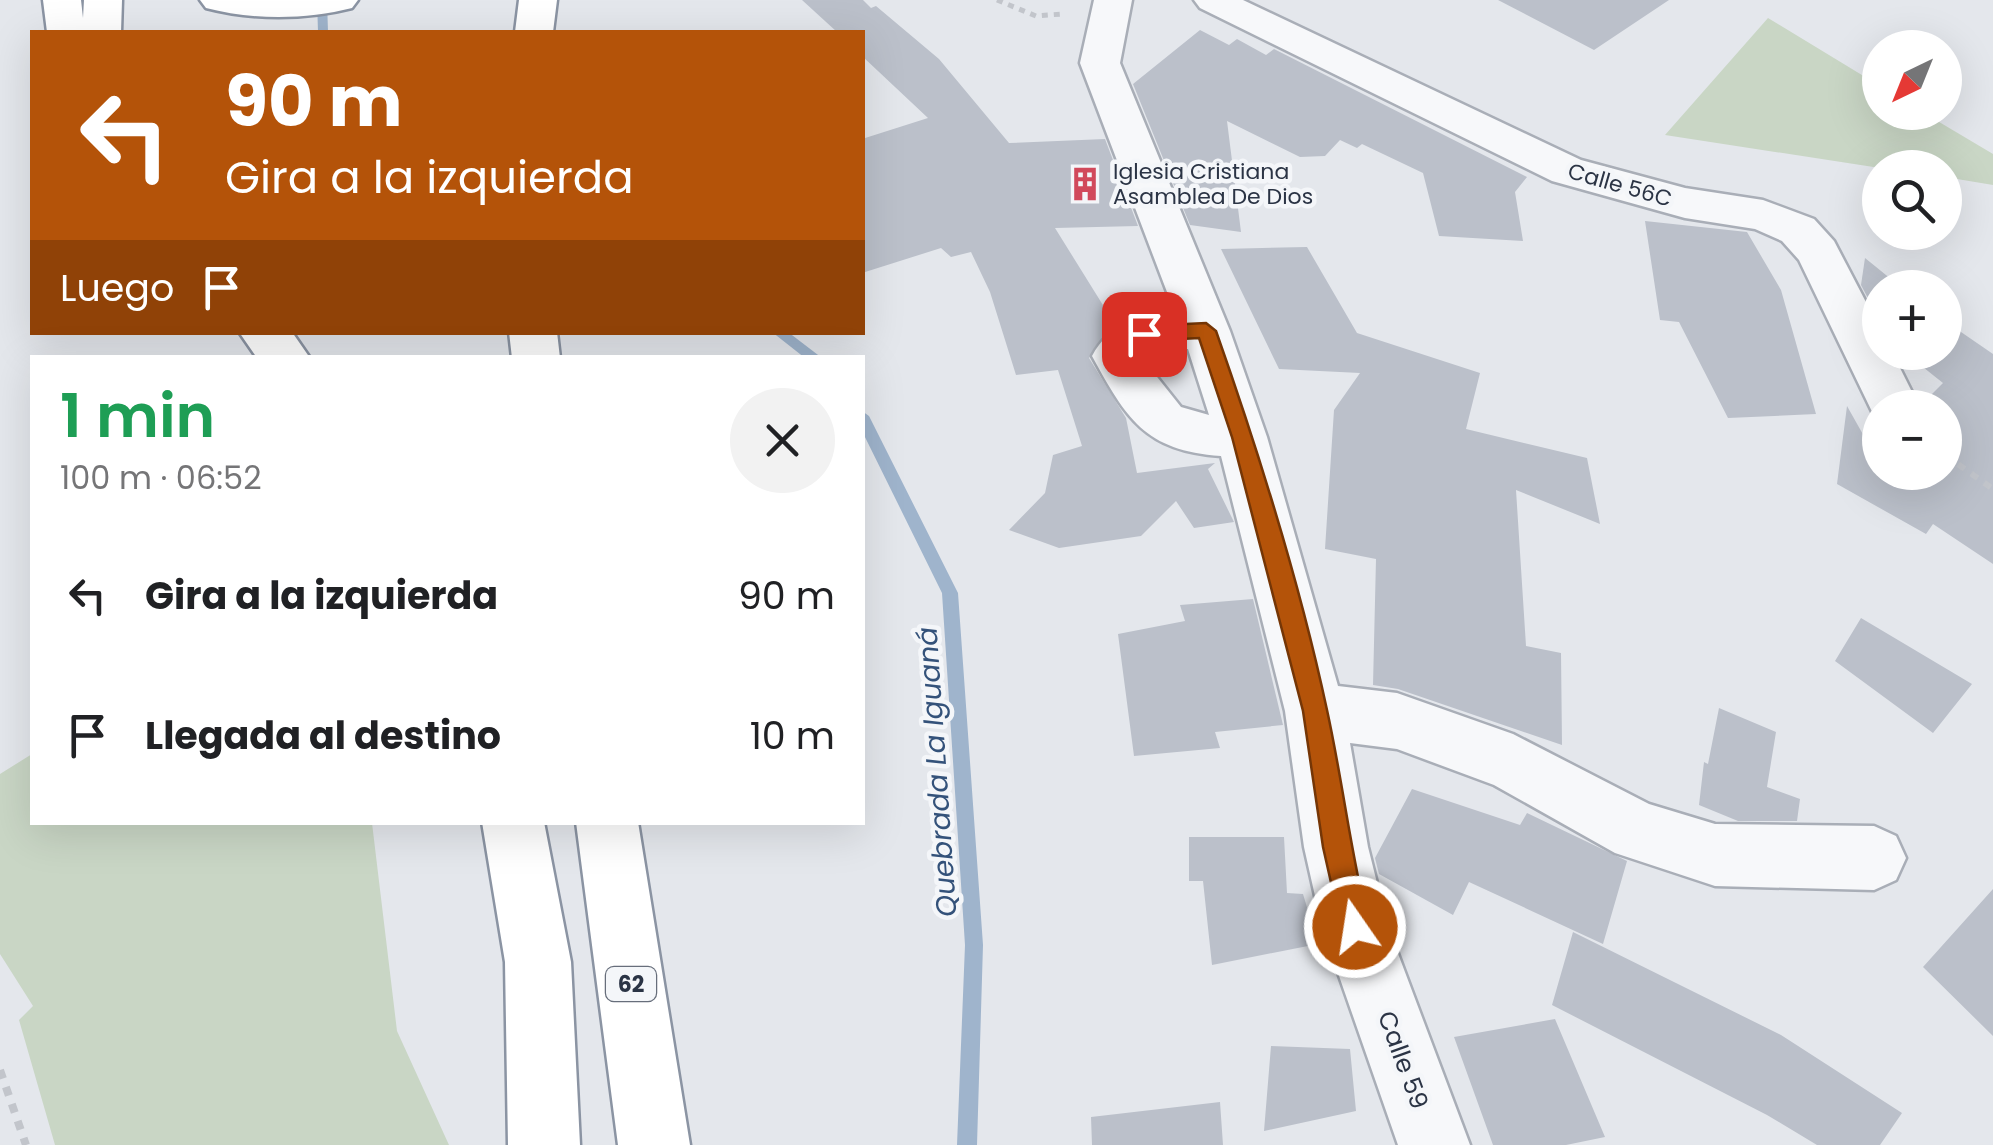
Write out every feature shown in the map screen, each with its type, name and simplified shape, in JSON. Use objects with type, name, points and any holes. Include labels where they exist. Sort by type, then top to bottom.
[{"type":"highway","points":[[62,0],[66,30]]},
{"type":"highway","points":[[102,30],[103,0]]},
{"type":"highway","points":[[219,0],[266,6],[339,0]]},
{"type":"highway","points":[[267,335],[283,355]]},
{"type":"highway","points":[[514,825],[538,962],[544,1145]]},
{"type":"highway","name":"62","points":[[607,825],[654,1145]]},
{"type":"street","name":"Calle 56C","points":[[1213,0],[1567,172],[1686,204],[1763,215],[1798,230],[1818,252],[1886,390]]},
{"type":"street","name":"Calle 59","points":[[1112,4],[1100,63],[1206,331],[1242,437],[1315,711],[1336,847],[1355,927],[1434,1145]]},
{"type":"street","points":[[1206,331],[1144,334],[1124,342],[1116,356],[1152,417],[1193,436],[1242,437]]},
{"type":"street","points":[[1315,711],[1397,721],[1513,764],[1638,831],[1715,854],[1874,858]]},
{"type":"path","points":[[997,0],[1036,16],[1112,4]]},
{"type":"path","points":[[1962,468],[1993,489]]},
{"type":"path","points":[[0,1070],[26,1145]]},
{"type":"green space","points":[[1768,18],[1862,75],[1862,130],[1953,130],[1993,154],[1993,185],[1962,180],[1962,150],[1862,150],[1862,165],[1665,135]]},
{"type":"green space","points":[[30,755],[30,825],[372,825],[397,1031],[449,1145],[55,1145],[19,1020],[33,1006],[0,954],[0,774]]},
{"type":"building","points":[[802,0],[863,0],[871,8],[876,6],[939,59],[1009,143],[1105,139],[1138,226],[1055,228],[1106,310],[1109,329],[1089,358],[1126,418],[1137,473],[1215,463],[1208,469],[1234,522],[1194,528],[1176,501],[1141,536],[1059,548],[1009,530],[1045,493],[1053,455],[1082,446],[1058,370],[1016,375],[990,292],[971,252],[951,257],[941,248],[865,272],[865,138],[928,118],[865,59],[865,30],[835,30]]},
{"type":"building","points":[[1498,0],[1669,0],[1594,50]]},
{"type":"building","points":[[1200,30],[1229,45],[1237,39],[1266,55],[1274,49],[1527,177],[1515,192],[1523,241],[1439,236],[1423,173],[1362,144],[1357,148],[1340,140],[1325,156],[1300,157],[1227,121],[1241,232],[1190,225],[1133,84]]},
{"type":"building","points":[[1645,221],[1747,232],[1781,290],[1816,414],[1728,418],[1679,322],[1660,320]]},
{"type":"building","points":[[1307,247],[1357,333],[1480,373],[1466,429],[1587,458],[1600,524],[1516,490],[1526,646],[1561,653],[1562,745],[1398,689],[1373,685],[1376,559],[1325,549],[1334,410],[1360,373],[1279,369],[1221,249]]},
{"type":"building","points":[[1865,258],[1880,270],[1863,270]]},
{"type":"building","points":[[1962,333],[1993,354],[1993,564],[1933,524],[1926,534],[1837,484],[1847,406],[1862,433],[1862,490],[1962,490],[1962,390],[1936,390],[1943,383],[1927,370],[1962,370]]},
{"type":"building","points":[[1253,599],[1283,725],[1215,732],[1220,748],[1134,756],[1118,634],[1185,621],[1180,605]]},
{"type":"building","points":[[1861,618],[1972,684],[1933,733],[1835,661]]},
{"type":"building","points":[[1719,708],[1776,732],[1767,787],[1800,799],[1797,821],[1738,821],[1699,805],[1704,762],[1708,764]]},
{"type":"building","points":[[1412,789],[1520,825],[1527,813],[1627,861],[1603,944],[1469,882],[1453,915],[1379,874],[1375,858]]},
{"type":"building","points":[[1189,837],[1284,837],[1287,893],[1303,894],[1318,944],[1212,965],[1203,881],[1189,881]]},
{"type":"building","points":[[1993,889],[1993,1036],[1923,967]]},
{"type":"building","points":[[1573,932],[1781,1035],[1902,1113],[1880,1145],[1817,1145],[1767,1115],[1552,1005]]},
{"type":"building","points":[[1555,1019],[1605,1137],[1566,1145],[1493,1145],[1454,1037]]},
{"type":"building","points":[[1271,1046],[1350,1049],[1356,1111],[1264,1131]]},
{"type":"building","points":[[1220,1102],[1223,1145],[1092,1145],[1091,1117]]},
{"type":"waterway","name":"Quebrada La Iguaná","points":[[322,0],[323,30]]},
{"type":"waterway","name":"Quebrada La Iguaná","points":[[782,335],[812,355]]},
{"type":"waterway","name":"Quebrada La Iguaná","points":[[865,422],[950,593],[974,945],[967,1145]]},
{"type":"place","name":"Iglesia Cristiana Asamblea De Dios","points":[[1085,184]]},
{"type":"route","points":[[1144,334],[1206,331],[1242,437],[1315,711],[1336,847],[1355,927]]}]
